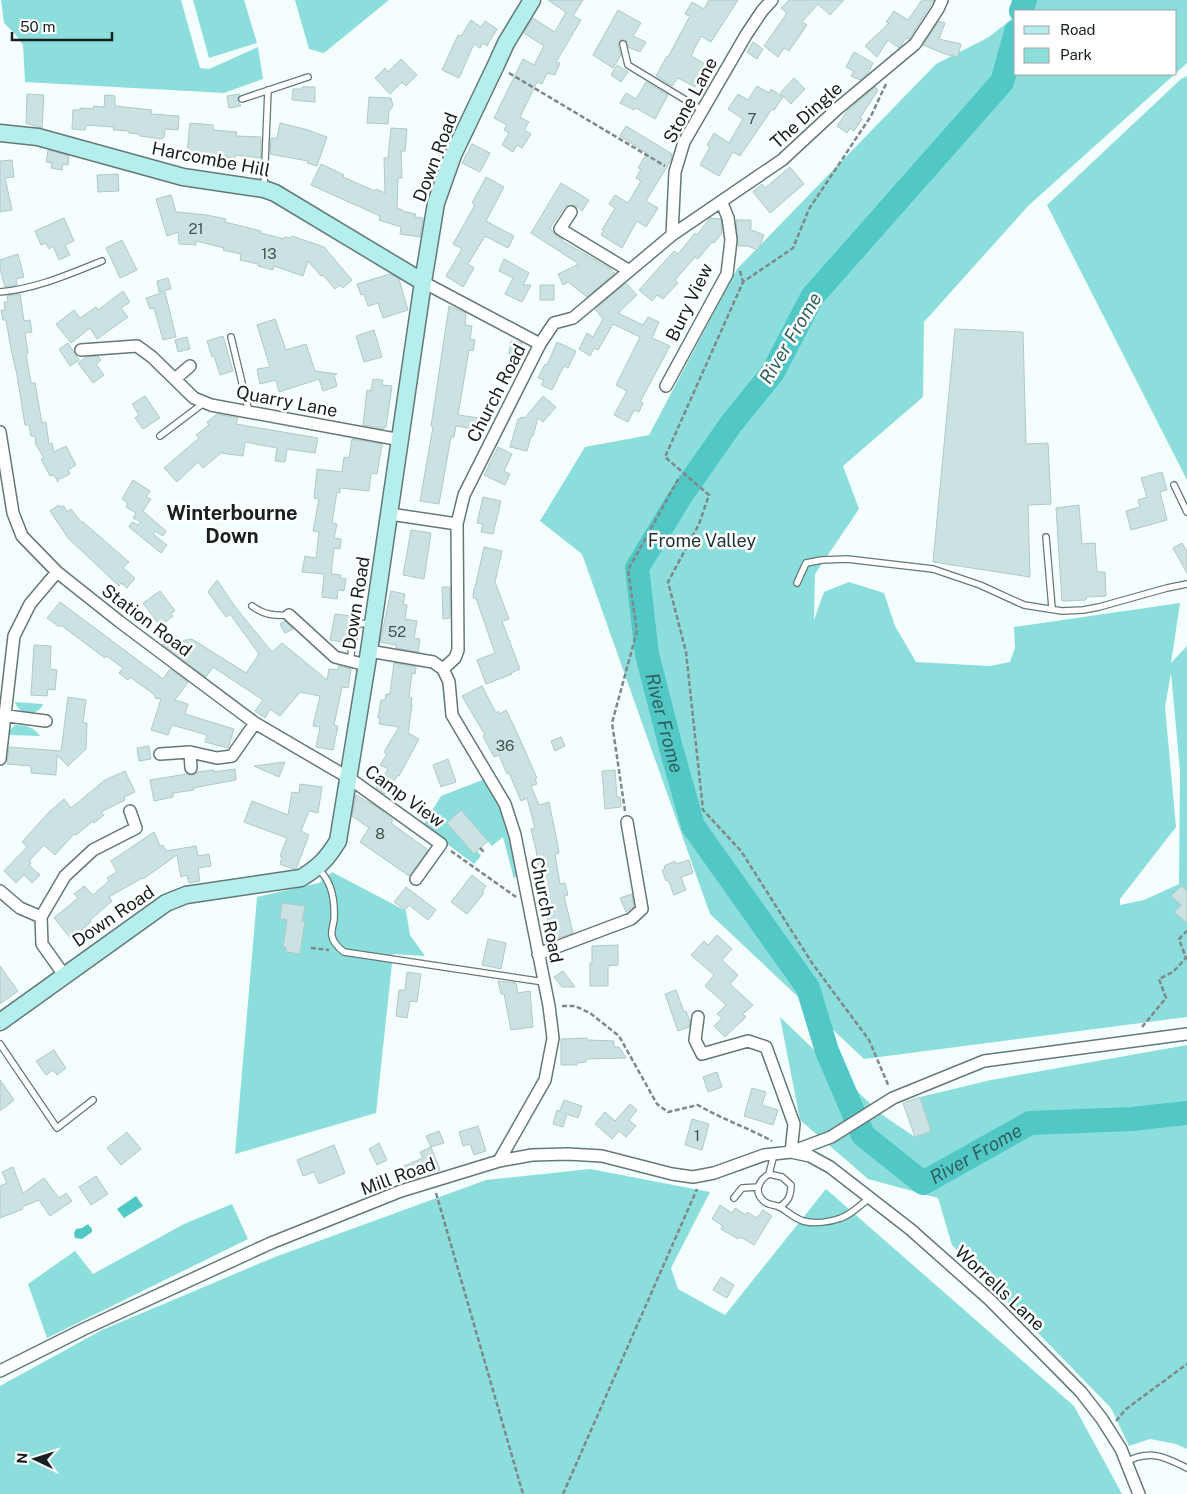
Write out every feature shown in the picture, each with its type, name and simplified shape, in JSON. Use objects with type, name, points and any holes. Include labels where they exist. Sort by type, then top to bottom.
[{"type":"street","name":"Down Road","points":[[0,1022],[166,903],[186,896],[301,878],[328,858],[338,841],[368,658],[436,203],[453,155],[506,43],[532,0]]},
{"type":"street","name":"Stone Lane","points":[[672,235],[675,172],[684,142],[746,35],[762,10],[772,0]]},
{"type":"street","name":"The Dingle","points":[[672,235],[782,160],[837,109],[915,44],[942,0]]},
{"type":"street","name":"Harcombe Hill","points":[[0,133],[38,137],[183,177],[264,189],[275,193],[423,282]]},
{"type":"street","name":"Bury View","points":[[666,386],[727,274],[731,240],[728,218],[722,202]]},
{"type":"street","points":[[571,212],[560,229],[628,270]]},
{"type":"street","points":[[540,344],[554,323],[572,318],[672,235]]},
{"type":"street","name":"Church Road","points":[[423,282],[540,344],[464,495],[457,524],[458,650],[455,658],[443,669],[449,682],[452,715],[505,804],[515,835],[523,887],[549,1006],[553,1038],[545,1080],[499,1161]]},
{"type":"street","name":"Quarry Lane","points":[[81,350],[137,346],[152,357],[194,398],[211,405],[401,440]]},
{"type":"street","points":[[175,379],[190,366]]},
{"type":"street","name":"Station Road","points":[[0,432],[13,512],[22,536],[57,572],[120,622],[255,723],[349,778]]},
{"type":"street","points":[[390,514],[457,524]]},
{"type":"street","points":[[0,759],[4,689],[14,636],[30,604],[57,572]]},
{"type":"street","points":[[289,615],[335,658],[350,661],[368,658],[433,662],[443,669]]},
{"type":"street","points":[[2,715],[46,721]]},
{"type":"street","points":[[160,754],[190,752],[217,758],[232,756],[255,723]]},
{"type":"street","points":[[190,752],[191,768]]},
{"type":"street","name":"Camp View","points":[[349,778],[441,844],[416,879]]},
{"type":"street","points":[[64,975],[42,944],[41,917],[65,876],[93,850],[136,828],[130,812]]},
{"type":"street","points":[[538,954],[631,919],[642,909],[627,822]]},
{"type":"street","points":[[0,891],[20,908],[41,917]]},
{"type":"street","points":[[698,1017],[695,1040],[702,1054],[748,1041],[766,1047],[794,1124],[791,1152]]},
{"type":"street","name":"Mill Road","points":[[0,1370],[271,1243],[401,1191],[499,1161],[532,1155],[568,1154],[602,1156],[672,1174],[693,1177],[764,1155],[791,1152],[831,1137],[893,1098],[984,1061],[1187,1034]]},
{"type":"street","name":"Worrells Lane","points":[[791,1152],[810,1156],[830,1167],[910,1229],[990,1300],[1081,1392],[1121,1449],[1139,1494]]},
{"type":"lane","points":[[623,44],[628,65],[702,110]]},
{"type":"lane","points":[[242,99],[308,77]]},
{"type":"lane","points":[[264,189],[268,90]]},
{"type":"lane","points":[[0,292],[18,291],[45,283],[102,261]]},
{"type":"lane","points":[[231,337],[250,412]]},
{"type":"lane","points":[[160,436],[204,402]]},
{"type":"lane","points":[[1174,485],[1187,512]]},
{"type":"lane","points":[[1046,537],[1052,608]]},
{"type":"lane","points":[[797,583],[806,563],[847,559],[933,569],[980,585],[1024,606],[1062,610],[1083,610],[1187,584]]},
{"type":"lane","points":[[252,606],[260,612],[268,614],[289,615]]},
{"type":"lane","points":[[350,661],[355,628],[359,624],[373,622]]},
{"type":"lane","points":[[316,868],[326,876],[329,882],[334,905],[332,937],[337,946],[344,952],[544,982]]},
{"type":"lane","points":[[0,1044],[57,1128],[93,1100]]},
{"type":"lane","points":[[774,1154],[769,1174],[763,1178],[758,1191],[765,1202],[778,1206],[790,1215],[804,1221],[825,1222],[844,1218],[870,1198]]},
{"type":"lane","points":[[769,1174],[782,1177],[791,1185],[789,1198],[785,1204],[778,1206]]},
{"type":"lane","points":[[734,1198],[742,1188],[758,1187]]},
{"type":"lane","points":[[1126,1462],[1138,1456],[1164,1457],[1187,1468]]},
{"type":"path","points":[[496,65],[675,172]]},
{"type":"path","points":[[887,83],[871,116],[809,208],[793,248],[743,282],[665,457],[709,495],[699,524],[668,582],[686,652],[703,810],[741,850],[812,963],[869,1040],[893,1098]]},
{"type":"path","points":[[627,822],[612,723],[637,632],[628,570],[680,476]]},
{"type":"path","name":"Camp View","points":[[441,844],[515,896],[528,903]]},
{"type":"path","points":[[480,848],[484,853]]},
{"type":"path","points":[[1130,1042],[1166,998],[1159,979],[1173,972],[1186,958],[1180,939],[1187,931]]},
{"type":"path","points":[[549,1006],[575,1006],[590,1013],[619,1036],[657,1104],[668,1112],[698,1105],[720,1117],[751,1129],[791,1152]]},
{"type":"path","points":[[563,1494],[704,1174]]},
{"type":"path","points":[[432,1181],[523,1494]]},
{"type":"path","points":[[1108,1429],[1126,1409],[1187,1364]]},
{"type":"green space","points":[[1,0],[181,0],[200,68],[209,69],[258,47],[263,79],[224,93],[25,82],[23,45],[4,23]]},
{"type":"green space","points":[[193,0],[244,0],[257,43],[209,58]]},
{"type":"green space","points":[[295,0],[389,0],[324,53],[309,49]]},
{"type":"green space","name":"Frome Valley","points":[[1015,0],[1187,0],[1187,63],[1177,72],[1177,10],[1014,10]]},
{"type":"green space","name":"Frome Valley","points":[[1014,17],[1014,75],[1174,75],[1028,206],[924,322],[923,397],[843,466],[859,509],[815,574],[814,620],[824,592],[849,582],[884,593],[895,626],[916,662],[990,666],[1010,662],[1015,648],[1014,627],[1180,603],[1171,663],[1187,646],[1187,1017],[864,1059],[710,914],[582,554],[540,521],[585,447],[649,435],[737,269],[936,64],[989,37]],"holes":[[[1171,673],[1180,771],[1179,884],[1144,900],[1120,905],[1120,899],[1176,827],[1165,707]]]},
{"type":"green space","points":[[1187,76],[1187,480],[1047,205],[1181,79]]},
{"type":"green space","points":[[15,702],[43,704],[37,711],[29,713],[20,710]]},
{"type":"green space","points":[[15,725],[29,727],[40,736],[8,735]]},
{"type":"green space","points":[[485,779],[505,811],[518,873],[514,879],[503,837],[492,846],[461,811],[447,823],[474,853],[477,851],[481,856],[474,864],[423,826],[441,796]]},
{"type":"green space","points":[[332,872],[406,911],[410,935],[425,956],[393,954],[376,1113],[235,1154],[257,897],[319,883]]},
{"type":"green space","points":[[780,1017],[881,1114],[915,1137],[931,1131],[920,1097],[991,1080],[1187,1045],[1187,1449],[1176,1444],[1150,1439],[1129,1446],[1111,1408],[952,1245],[938,1198],[868,1179],[800,1120]]},
{"type":"green space","points":[[590,1169],[710,1192],[671,1268],[678,1289],[725,1315],[826,1189],[1074,1406],[1122,1494],[0,1494],[0,1386],[102,1330],[275,1257],[486,1180]]},
{"type":"green space","points":[[232,1204],[248,1239],[47,1338],[28,1284],[75,1251],[93,1274],[184,1224]]},
{"type":"shaded area","points":[[136,1196],[143,1206],[124,1218],[117,1209]]},
{"type":"shaded area","points":[[88,1224],[92,1232],[82,1239],[75,1238],[74,1233],[76,1229]]},
{"type":"building","points":[[548,0],[583,0],[573,16],[581,20],[556,62],[560,63],[555,75],[547,73],[542,84],[537,82],[520,117],[529,122],[524,130],[531,134],[522,148],[517,145],[513,152],[502,145],[509,133],[504,130],[507,125],[494,118],[523,59],[534,65],[544,46],[524,33],[533,18],[555,32],[566,12]]},
{"type":"building","points":[[709,0],[738,0],[711,42],[701,36],[691,56],[707,65],[695,87],[678,78],[672,86],[656,76],[690,16],[685,14],[692,2],[704,9]]},
{"type":"building","points":[[789,0],[844,0],[830,15],[818,4],[802,22],[807,25],[789,51],[784,48],[778,57],[764,46],[787,13],[781,8]]},
{"type":"building","points":[[922,0],[934,0],[909,39],[906,38],[899,48],[888,40],[877,57],[865,46],[889,23],[886,22],[894,11],[908,20]]},
{"type":"building","points":[[618,10],[641,23],[633,36],[646,42],[640,52],[628,47],[626,40],[620,40],[618,45],[621,55],[613,68],[593,55]]},
{"type":"building","points":[[471,20],[481,27],[485,21],[497,29],[487,46],[483,43],[480,48],[474,44],[459,78],[442,70],[458,35],[461,36]]},
{"type":"building","points":[[939,21],[945,23],[939,39],[961,44],[958,57],[923,45]]},
{"type":"building","points":[[753,42],[763,49],[757,59],[747,52]]},
{"type":"building","points":[[854,52],[873,63],[868,73],[860,80],[851,76],[854,71],[846,67]]},
{"type":"building","points":[[401,59],[417,75],[406,86],[402,82],[390,94],[375,78],[385,68],[388,72]]},
{"type":"building","points":[[617,65],[628,72],[621,82],[611,75]]},
{"type":"building","points":[[794,78],[805,89],[791,104],[780,93]]},
{"type":"building","points":[[646,82],[668,95],[655,119],[636,108],[634,110],[620,103],[626,93],[636,99]]},
{"type":"building","points":[[757,86],[769,93],[771,89],[783,97],[774,110],[772,109],[740,156],[733,152],[719,176],[700,165],[710,147],[707,145],[714,133],[729,143],[743,119],[728,109],[738,94],[748,100]]},
{"type":"building","points":[[302,87],[315,87],[315,102],[292,100],[293,89],[302,89]]},
{"type":"building","points":[[875,87],[878,90],[854,131],[850,128],[847,133],[837,126],[848,110]]},
{"type":"building","points":[[27,94],[44,95],[42,128],[26,123]]},
{"type":"building","points":[[240,94],[237,100],[241,106],[229,108],[227,96]]},
{"type":"building","points":[[105,95],[115,96],[115,106],[152,110],[151,114],[179,116],[178,130],[165,129],[162,139],[140,136],[139,134],[129,133],[129,131],[113,130],[114,127],[86,125],[85,130],[72,129],[73,110],[80,110],[80,108],[93,109],[94,106],[104,107]]},
{"type":"building","points":[[369,97],[391,98],[393,106],[389,111],[388,124],[367,123]]},
{"type":"building","points":[[190,123],[213,125],[213,130],[237,132],[236,136],[261,137],[261,158],[235,155],[235,158],[187,153]]},
{"type":"building","points":[[280,123],[327,137],[317,166],[307,163],[308,161],[270,154],[271,138],[277,138]]},
{"type":"building","points":[[626,126],[672,154],[671,160],[646,201],[658,208],[646,227],[637,221],[622,248],[601,235],[604,231],[602,230],[615,208],[609,204],[615,195],[628,203],[641,181],[636,178],[641,169],[638,168],[647,153],[620,136]]},
{"type":"building","points":[[391,128],[407,129],[405,151],[401,151],[402,178],[398,178],[397,208],[416,214],[415,217],[423,218],[420,237],[400,234],[401,227],[379,220],[380,216],[311,185],[321,164],[344,175],[343,177],[375,191],[376,189],[385,193],[384,158],[388,158]]},
{"type":"building","points":[[472,144],[490,153],[480,172],[462,163]]},
{"type":"building","points":[[48,150],[69,156],[68,165],[63,164],[62,170],[51,168],[52,163],[46,162]]},
{"type":"building","points":[[12,160],[14,177],[5,178],[12,210],[0,212],[0,161]]},
{"type":"building","points":[[790,167],[804,184],[770,213],[753,192],[762,184],[765,188]]},
{"type":"building","points":[[118,174],[119,191],[98,192],[97,175]]},
{"type":"building","points":[[486,177],[504,187],[486,221],[514,236],[508,248],[485,236],[468,264],[474,268],[463,287],[446,276],[462,249],[453,244],[475,205],[472,203]]},
{"type":"building","points":[[561,183],[589,200],[582,211],[575,205],[565,206],[550,228],[562,241],[615,273],[587,297],[568,282],[563,285],[558,274],[579,264],[531,233]]},
{"type":"building","points":[[171,195],[176,212],[226,219],[225,222],[261,231],[261,233],[284,239],[285,237],[291,238],[292,236],[324,247],[352,280],[343,288],[340,285],[335,289],[308,261],[303,276],[274,266],[273,270],[240,260],[241,254],[223,250],[224,248],[196,241],[196,245],[179,244],[178,232],[167,236],[156,199]]},
{"type":"building","points":[[64,218],[74,241],[65,245],[70,255],[59,260],[53,246],[49,249],[46,243],[41,245],[35,231]]},
{"type":"building","points":[[710,218],[721,219],[722,233],[698,259],[695,257],[675,280],[678,283],[663,299],[657,295],[652,301],[639,290],[674,251],[678,254],[695,233],[697,235]]},
{"type":"building","points":[[736,220],[751,220],[751,228],[749,229],[764,235],[758,250],[748,246],[738,246]]},
{"type":"building","points":[[122,240],[137,270],[120,278],[106,248]]},
{"type":"building","points":[[18,254],[24,277],[16,279],[17,285],[5,287],[0,269],[0,260]]},
{"type":"building","points":[[504,259],[529,273],[523,285],[531,285],[522,302],[505,294],[513,278],[499,271]]},
{"type":"building","points":[[390,274],[399,279],[408,310],[383,318],[378,303],[368,306],[364,294],[361,295],[357,284]]},
{"type":"building","points":[[168,278],[171,289],[159,292],[157,281]]},
{"type":"building","points":[[626,283],[637,295],[618,313],[643,325],[648,317],[659,322],[652,338],[670,346],[640,402],[643,403],[639,412],[634,410],[628,422],[614,415],[627,391],[616,385],[640,337],[613,324],[598,350],[594,348],[590,356],[579,349],[587,333],[593,337],[603,319],[595,309]]},
{"type":"building","points":[[540,285],[554,285],[554,300],[540,300]]},
{"type":"building","points":[[123,291],[130,302],[121,308],[128,317],[97,339],[90,328],[71,343],[56,324],[74,310],[80,318],[96,307],[98,310]]},
{"type":"building","points":[[165,292],[176,337],[163,340],[154,308],[150,309],[146,298]]},
{"type":"building","points":[[20,294],[24,321],[30,320],[32,332],[25,333],[28,353],[26,354],[31,383],[35,383],[42,423],[46,422],[49,444],[52,443],[54,452],[66,446],[76,465],[68,470],[70,474],[60,479],[58,477],[58,482],[54,475],[50,476],[41,459],[44,458],[36,445],[35,436],[31,436],[29,425],[25,425],[6,320],[3,320],[1,310],[5,310],[4,302],[8,302],[7,296]]},
{"type":"building","points":[[449,306],[466,313],[465,325],[472,326],[470,339],[475,340],[473,351],[469,350],[458,415],[487,419],[486,431],[456,426],[454,437],[451,437],[439,504],[420,501],[433,427],[431,426]]},
{"type":"building","points":[[275,319],[286,350],[306,344],[315,371],[337,374],[334,375],[337,386],[323,391],[319,379],[279,392],[276,380],[260,384],[257,369],[270,367],[257,325]]},
{"type":"building","points":[[955,329],[1023,332],[1026,444],[1048,443],[1051,504],[1028,505],[1030,577],[933,562]]},
{"type":"building","points":[[374,330],[382,357],[364,362],[356,336]]},
{"type":"building","points":[[223,336],[233,371],[220,375],[207,341]]},
{"type":"building","points":[[187,337],[190,349],[178,352],[175,340]]},
{"type":"building","points":[[511,341],[522,343],[520,356],[509,354]]},
{"type":"building","points":[[557,342],[576,351],[568,368],[564,366],[552,390],[541,385],[544,380],[538,378],[545,364],[547,365]]},
{"type":"building","points":[[68,343],[79,360],[70,366],[59,349]]},
{"type":"building","points":[[98,356],[101,360],[96,364],[104,375],[93,383],[78,363],[86,357]]},
{"type":"building","points":[[373,379],[383,380],[382,385],[392,386],[386,427],[384,429],[363,425],[367,390],[371,391]]},
{"type":"building","points":[[145,396],[160,418],[143,429],[135,418],[139,415],[132,404]]},
{"type":"building","points":[[543,396],[556,407],[543,422],[538,418],[527,451],[510,447],[518,419],[521,417],[525,418]]},
{"type":"building","points":[[217,414],[238,418],[236,424],[318,438],[315,453],[287,449],[285,462],[275,461],[277,448],[245,442],[243,456],[221,453],[203,468],[198,462],[177,482],[164,468],[199,438],[196,435],[209,425],[207,422]]},
{"type":"building","points":[[352,439],[382,444],[377,474],[371,473],[369,491],[340,488],[340,493],[337,492],[332,523],[337,524],[334,538],[341,539],[340,549],[334,548],[331,574],[341,575],[340,578],[346,579],[344,591],[338,590],[337,599],[322,597],[324,574],[302,572],[305,556],[316,558],[319,532],[313,531],[319,499],[314,498],[317,469],[342,472],[344,457],[349,458]]},
{"type":"building","points":[[498,447],[512,454],[504,471],[510,474],[505,485],[484,475]]},
{"type":"building","points":[[1162,472],[1167,490],[1160,492],[1167,520],[1131,530],[1126,511],[1140,507],[1138,500],[1147,497],[1141,478]]},
{"type":"building","points":[[133,480],[150,491],[146,497],[151,499],[143,511],[166,531],[163,536],[155,531],[153,534],[167,545],[161,553],[129,527],[132,522],[138,525],[141,522],[133,518],[136,513],[126,507],[128,503],[122,499]]},
{"type":"building","points":[[483,497],[501,501],[493,534],[481,532],[483,524],[477,523]]},
{"type":"building","points":[[59,505],[61,507],[64,506],[67,512],[71,509],[82,523],[129,562],[123,568],[135,578],[127,588],[121,583],[119,586],[68,538],[50,511]]},
{"type":"building","points":[[1079,505],[1082,544],[1095,543],[1097,572],[1105,572],[1106,596],[1086,597],[1086,600],[1062,601],[1056,508]]},
{"type":"building","points":[[411,530],[431,533],[424,579],[403,575]]},
{"type":"building","points":[[1182,543],[1187,551],[1187,573],[1173,548]]},
{"type":"building","points":[[484,547],[502,551],[495,582],[509,619],[502,621],[520,669],[486,684],[477,660],[495,653],[476,598],[473,598]]},
{"type":"building","points":[[217,580],[236,608],[272,652],[282,643],[327,680],[329,669],[338,670],[338,666],[351,669],[348,688],[342,687],[334,725],[338,726],[333,750],[316,747],[320,727],[313,726],[320,696],[300,692],[280,716],[270,709],[265,718],[255,711],[263,700],[213,667],[206,677],[162,644],[192,639],[246,673],[259,654],[230,614],[226,617],[208,592]]},
{"type":"building","points":[[442,587],[450,587],[450,618],[443,619]]},
{"type":"building","points":[[160,591],[175,611],[170,614],[173,616],[160,626],[143,603]]},
{"type":"building","points":[[391,591],[405,594],[403,604],[407,605],[405,619],[417,621],[414,638],[420,639],[418,652],[396,648],[396,645],[380,642]]},
{"type":"building","points":[[60,602],[163,679],[170,669],[188,682],[175,700],[188,704],[185,714],[234,729],[228,748],[205,742],[207,735],[172,725],[168,735],[151,730],[161,699],[155,698],[155,695],[130,677],[128,680],[119,673],[123,668],[107,656],[105,658],[62,626],[58,626],[47,618]]},
{"type":"building","points":[[335,614],[351,616],[348,643],[330,640]]},
{"type":"building","points":[[285,621],[293,629],[285,633],[280,624]]},
{"type":"building","points":[[34,645],[51,646],[50,669],[57,670],[55,690],[48,689],[47,696],[31,695]]},
{"type":"building","points":[[394,663],[416,667],[415,674],[412,673],[409,697],[412,698],[411,707],[412,705],[408,733],[419,739],[399,776],[385,794],[376,788],[388,769],[380,765],[387,754],[384,752],[399,727],[379,724],[380,718],[378,718],[381,700],[385,700],[386,694],[390,694]]},
{"type":"building","points":[[482,686],[496,713],[498,711],[500,714],[506,710],[514,726],[537,778],[535,779],[537,784],[531,786],[539,805],[549,802],[559,853],[555,854],[560,884],[565,883],[568,895],[564,896],[573,933],[565,936],[552,939],[531,829],[535,828],[527,798],[521,801],[499,755],[494,757],[483,736],[485,735],[462,696]]},
{"type":"building","points":[[68,697],[86,700],[83,723],[87,723],[86,749],[68,766],[57,755],[56,775],[31,773],[31,766],[7,764],[9,747],[61,751]]},
{"type":"building","points":[[561,737],[565,746],[555,751],[551,741]]},
{"type":"building","points":[[149,746],[151,759],[139,761],[137,748]]},
{"type":"building","points":[[448,759],[456,782],[441,787],[433,765]]},
{"type":"building","points":[[285,762],[279,777],[254,766]]},
{"type":"building","points":[[235,769],[236,780],[173,793],[173,797],[154,801],[150,780],[187,774],[192,775],[197,772]]},
{"type":"building","points":[[615,770],[617,797],[620,797],[621,807],[605,809],[602,771]]},
{"type":"building","points":[[125,771],[135,792],[124,797],[125,800],[101,812],[104,815],[94,823],[93,821],[76,835],[74,834],[55,855],[44,845],[29,861],[31,863],[29,865],[40,875],[32,883],[24,875],[16,883],[4,871],[27,847],[22,842],[49,812],[64,799],[71,808],[105,780]]},
{"type":"building","points":[[300,784],[322,787],[318,813],[309,811],[301,831],[309,835],[296,869],[293,869],[280,864],[282,857],[280,856],[287,838],[244,822],[252,801],[288,815],[292,792],[299,793]]},
{"type":"building","points":[[356,795],[377,807],[393,820],[391,823],[428,850],[409,876],[360,842],[369,828],[352,816]]},
{"type":"building","points":[[461,810],[488,841],[474,854],[447,823]]},
{"type":"building","points":[[154,832],[160,846],[163,845],[166,851],[196,846],[198,856],[209,854],[211,866],[198,868],[200,881],[189,883],[187,875],[181,877],[177,855],[143,879],[109,897],[112,901],[71,939],[54,918],[78,898],[74,894],[84,886],[93,895],[109,881],[107,878],[117,872],[111,861]]},
{"type":"building","points":[[689,860],[693,873],[681,877],[686,890],[674,895],[662,870],[665,869],[664,866],[675,861],[676,864]]},
{"type":"building","points":[[472,875],[486,886],[482,892],[484,893],[467,914],[451,902]]},
{"type":"building","points":[[1181,886],[1187,891],[1187,923],[1174,912],[1181,905],[1171,896]]},
{"type":"building","points":[[406,887],[436,910],[428,920],[409,905],[405,910],[394,902]]},
{"type":"building","points":[[632,894],[634,906],[626,912],[620,898]]},
{"type":"building","points":[[282,903],[305,906],[302,921],[305,921],[300,954],[286,952],[286,947],[283,947],[287,920],[280,919]]},
{"type":"building","points":[[717,935],[732,949],[722,960],[738,975],[730,984],[753,1005],[743,1014],[746,1017],[725,1037],[714,1026],[722,1018],[717,1014],[726,1005],[705,986],[714,975],[691,955],[704,941],[708,945]]},
{"type":"building","points":[[488,939],[506,943],[501,969],[482,965]]},
{"type":"building","points":[[618,945],[618,965],[608,966],[608,986],[590,986],[592,946]]},
{"type":"building","points":[[0,966],[18,991],[0,1004]]},
{"type":"building","points":[[563,971],[575,987],[562,987],[554,977]]},
{"type":"building","points":[[407,972],[421,974],[417,1002],[410,1001],[407,1018],[396,1016],[399,990],[405,990]]},
{"type":"building","points":[[498,981],[516,983],[518,993],[530,991],[533,1027],[511,1030],[504,994],[501,994]]},
{"type":"building","points":[[676,990],[690,1022],[689,1027],[678,1031],[665,994]]},
{"type":"building","points":[[587,1038],[587,1040],[614,1041],[614,1047],[619,1047],[626,1058],[586,1059],[586,1062],[577,1063],[577,1065],[561,1065],[561,1039]]},
{"type":"building","points":[[54,1050],[66,1068],[57,1075],[53,1070],[46,1075],[36,1061]]},
{"type":"building","points":[[717,1072],[722,1087],[708,1092],[703,1077]]},
{"type":"building","points":[[0,1080],[14,1100],[0,1111]]},
{"type":"building","points":[[752,1088],[766,1092],[762,1105],[778,1110],[773,1125],[744,1116]]},
{"type":"building","points":[[920,1097],[931,1131],[915,1137],[903,1103]]},
{"type":"building","points":[[564,1100],[582,1106],[578,1118],[567,1114],[563,1127],[553,1124],[557,1110],[560,1111]]},
{"type":"building","points":[[630,1104],[637,1110],[629,1120],[636,1126],[626,1137],[619,1131],[612,1139],[595,1124],[605,1112],[615,1121]]},
{"type":"building","points":[[692,1119],[709,1124],[702,1150],[685,1145]]},
{"type":"building","points":[[478,1126],[486,1151],[474,1155],[470,1144],[463,1146],[459,1132]]},
{"type":"building","points":[[439,1131],[444,1143],[431,1147],[426,1136]]},
{"type":"building","points":[[127,1132],[141,1149],[121,1165],[107,1148]]},
{"type":"building","points":[[379,1143],[387,1160],[377,1165],[369,1149]]},
{"type":"building","points":[[334,1145],[345,1173],[319,1184],[314,1172],[303,1176],[297,1160]]},
{"type":"building","points":[[431,1147],[440,1170],[410,1180],[404,1166],[423,1158],[420,1152]]},
{"type":"building","points":[[13,1167],[23,1193],[44,1178],[59,1198],[66,1193],[72,1201],[50,1216],[39,1200],[0,1218],[0,1186],[7,1183],[2,1172]]},
{"type":"building","points":[[96,1176],[108,1194],[91,1205],[79,1187]]},
{"type":"building","points":[[720,1205],[732,1213],[735,1208],[746,1215],[747,1212],[757,1218],[763,1210],[772,1216],[754,1245],[739,1237],[738,1239],[721,1229],[723,1226],[712,1219]]},
{"type":"building","points":[[721,1277],[734,1285],[727,1298],[713,1290]]},
{"type":"waterway","name":"River Frome","points":[[1021,10],[1025,0]]},
{"type":"waterway","name":"River Frome","points":[[1014,39],[1002,82],[812,297],[773,372],[731,424],[680,497],[637,568],[647,654],[693,826],[808,988],[827,1051],[863,1135],[923,1183],[1030,1123],[1132,1119],[1187,1113]]},
{"type":"district","name":"Winterbourne Down","points":[[232,524]]}]
